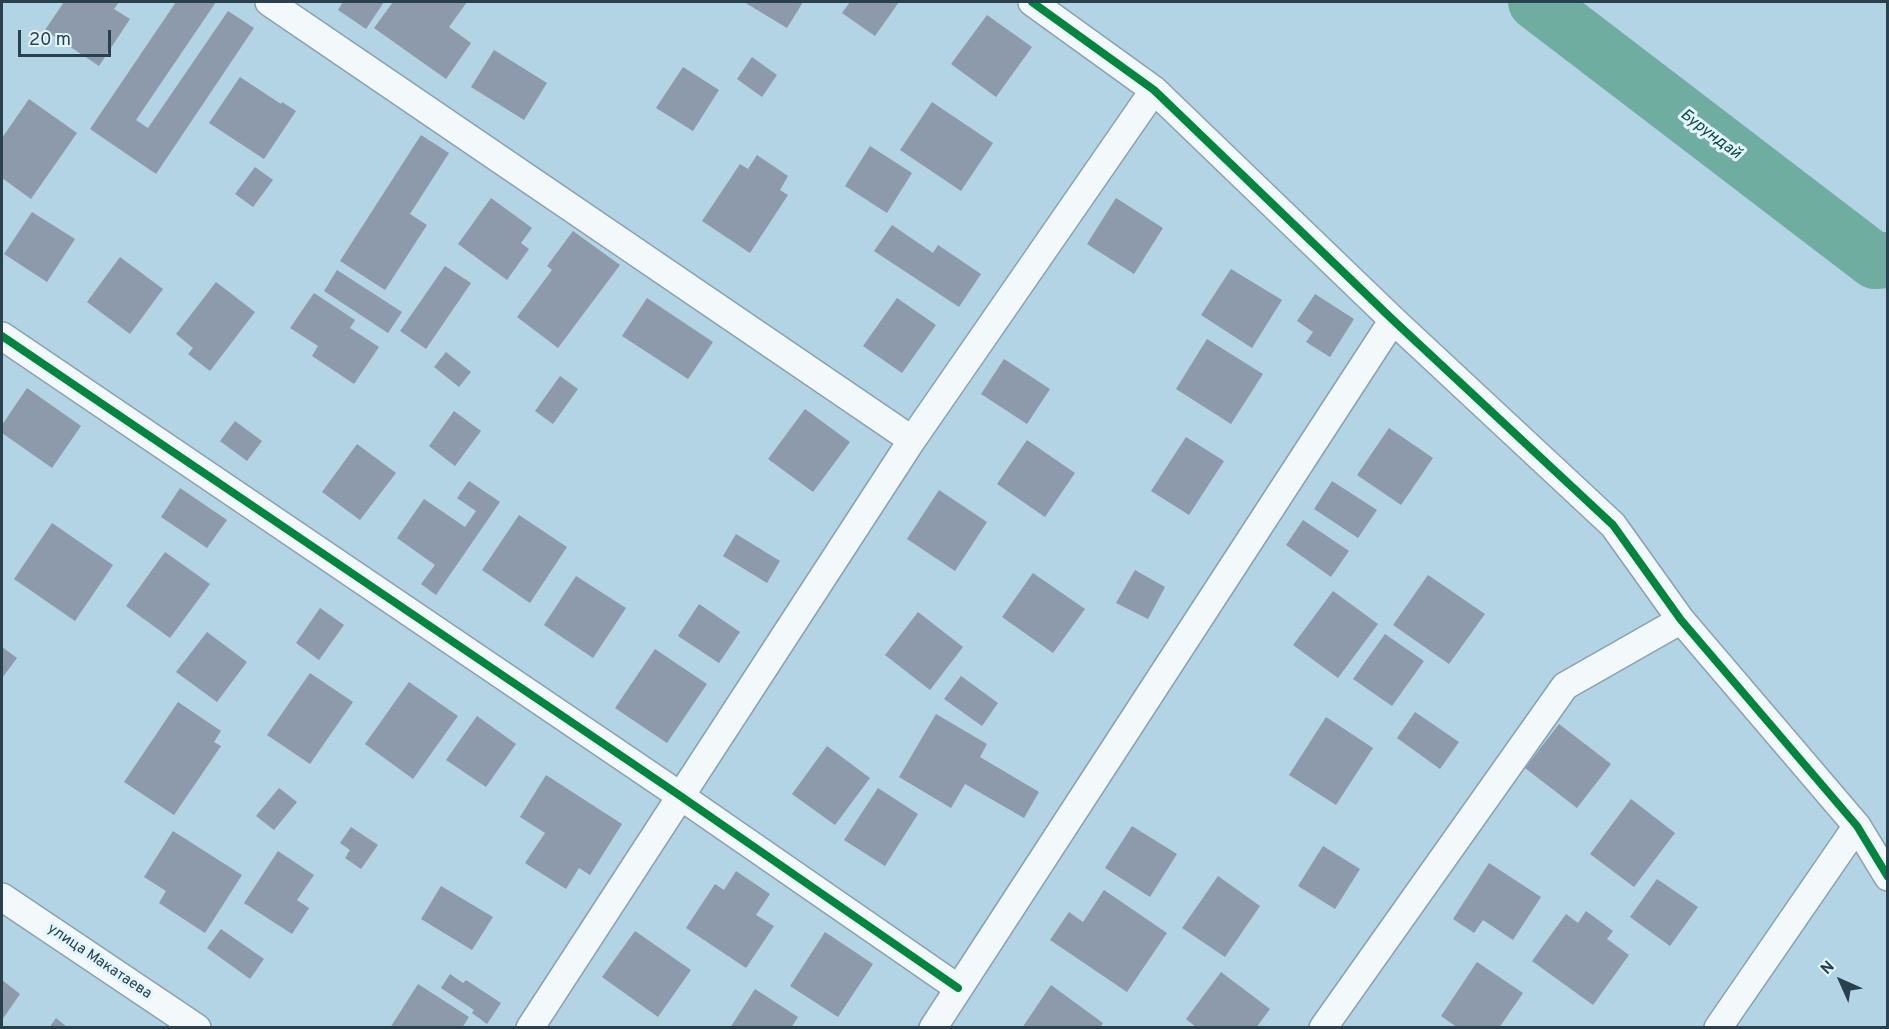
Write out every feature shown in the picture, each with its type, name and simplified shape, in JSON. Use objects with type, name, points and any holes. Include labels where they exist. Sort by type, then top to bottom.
[{"type":"street","points":[[269,2],[912,440]]},
{"type":"street","points":[[1032,2],[1154,90],[1393,320],[1613,525],[1681,620],[1857,826],[1887,877]]},
{"type":"street","points":[[530,1028],[679,795],[912,440],[1154,90]]},
{"type":"street","points":[[933,1028],[1393,320]]},
{"type":"street","points":[[2,336],[679,795],[958,988]]},
{"type":"street","points":[[1323,1028],[1565,686],[1681,620]]},
{"type":"street","points":[[1718,1028],[1857,826]]},
{"type":"street","name":"улица Макатаева","points":[[2,897],[197,1028]]},
{"type":"building","points":[[64,2],[119,2],[114,9],[130,19],[99,66],[45,30]]},
{"type":"building","points":[[176,2],[216,2],[136,120],[148,128],[228,11],[254,28],[156,174],[90,129]]},
{"type":"building","points":[[343,2],[384,2],[366,29],[338,10]]},
{"type":"building","points":[[393,2],[467,2],[449,27],[471,43],[446,79],[374,28]]},
{"type":"building","points":[[744,2],[803,2],[787,28]]},
{"type":"building","points":[[850,2],[899,2],[875,36],[842,13]]},
{"type":"building","points":[[987,15],[1032,47],[996,97],[951,64]]},
{"type":"building","points":[[494,50],[547,83],[524,120],[471,87]]},
{"type":"building","points":[[752,57],[777,75],[762,97],[737,79]]},
{"type":"building","points":[[683,67],[719,90],[693,131],[656,108]]},
{"type":"building","points":[[240,77],[281,104],[282,102],[296,111],[264,159],[209,123]]},
{"type":"building","points":[[29,99],[77,133],[31,199],[2,178],[2,138]]},
{"type":"building","points":[[932,102],[993,143],[961,191],[900,150]]},
{"type":"building","points":[[421,135],[449,153],[410,214],[427,225],[385,290],[340,261]]},
{"type":"building","points":[[870,146],[912,173],[887,213],[845,186]]},
{"type":"building","points":[[757,155],[788,176],[780,190],[788,195],[750,253],[702,221],[740,164],[748,169]]},
{"type":"building","points":[[255,167],[273,180],[253,207],[235,194]]},
{"type":"building","points":[[491,198],[532,228],[521,243],[529,249],[507,280],[458,244]]},
{"type":"building","points":[[1116,198],[1163,228],[1134,274],[1087,244]]},
{"type":"building","points":[[32,212],[75,239],[47,282],[4,254]]},
{"type":"building","points":[[892,225],[933,253],[938,245],[981,274],[959,307],[874,251]]},
{"type":"building","points":[[573,231],[620,265],[558,348],[517,317],[552,270],[547,266]]},
{"type":"building","points":[[120,257],[163,289],[130,334],[87,302]]},
{"type":"building","points":[[445,266],[471,283],[426,349],[400,331]]},
{"type":"building","points":[[1231,269],[1282,300],[1252,348],[1201,315]]},
{"type":"building","points":[[337,270],[402,312],[388,333],[324,291]]},
{"type":"building","points":[[216,282],[255,312],[210,371],[188,354],[193,348],[176,334]]},
{"type":"building","points":[[314,293],[355,320],[350,328],[379,347],[354,384],[312,356],[318,346],[290,328]]},
{"type":"building","points":[[1315,294],[1354,319],[1330,357],[1306,342],[1313,332],[1297,321]]},
{"type":"building","points":[[647,298],[713,342],[688,379],[622,336]]},
{"type":"building","points":[[897,298],[936,325],[902,373],[863,346]]},
{"type":"building","points":[[1207,339],[1263,374],[1231,424],[1176,389]]},
{"type":"building","points":[[446,352],[471,372],[459,387],[434,367]]},
{"type":"building","points":[[1004,359],[1050,389],[1027,424],[981,394]]},
{"type":"building","points":[[560,376],[578,389],[553,424],[535,411]]},
{"type":"building","points":[[27,388],[81,426],[52,468],[2,433],[2,425]]},
{"type":"building","points":[[805,409],[850,442],[813,492],[768,459]]},
{"type":"building","points":[[454,411],[481,431],[455,466],[429,446]]},
{"type":"building","points":[[235,421],[262,441],[247,461],[220,441]]},
{"type":"building","points":[[1389,428],[1433,458],[1401,505],[1357,475]]},
{"type":"building","points":[[1186,437],[1224,461],[1189,515],[1151,491]]},
{"type":"building","points":[[1027,440],[1075,473],[1045,517],[997,484]]},
{"type":"building","points":[[357,444],[396,473],[360,520],[322,492]]},
{"type":"building","points":[[469,481],[500,502],[436,595],[421,584],[435,565],[397,538],[424,499],[465,527],[476,511],[457,498]]},
{"type":"building","points":[[1332,481],[1377,510],[1358,538],[1314,509]]},
{"type":"building","points":[[180,488],[227,520],[207,548],[161,517]]},
{"type":"building","points":[[939,490],[987,522],[955,571],[907,539]]},
{"type":"building","points":[[519,515],[567,547],[530,603],[482,570]]},
{"type":"building","points":[[1303,520],[1349,551],[1331,577],[1286,545]]},
{"type":"building","points":[[52,523],[113,565],[75,621],[14,579]]},
{"type":"building","points":[[736,534],[780,561],[767,583],[723,556]]},
{"type":"building","points":[[165,552],[210,584],[170,638],[126,606]]},
{"type":"building","points":[[1135,570],[1165,587],[1148,619],[1116,603]]},
{"type":"building","points":[[1033,573],[1085,609],[1053,653],[1002,617]]},
{"type":"building","points":[[1428,575],[1485,614],[1449,664],[1393,625]]},
{"type":"building","points":[[576,576],[626,608],[593,658],[544,625]]},
{"type":"building","points":[[1333,591],[1378,624],[1338,678],[1293,645]]},
{"type":"building","points":[[699,604],[740,632],[719,663],[678,636]]},
{"type":"building","points":[[320,608],[344,625],[319,660],[296,643]]},
{"type":"building","points":[[918,612],[963,647],[930,690],[885,655]]},
{"type":"building","points":[[207,632],[247,662],[217,702],[176,672]]},
{"type":"building","points":[[1385,634],[1424,661],[1392,706],[1353,679]]},
{"type":"building","points":[[2,647],[17,658],[2,678]]},
{"type":"building","points":[[655,649],[707,684],[667,743],[615,708]]},
{"type":"building","points":[[310,673],[353,702],[310,764],[267,735]]},
{"type":"building","points":[[961,676],[998,703],[982,726],[944,699]]},
{"type":"building","points":[[409,682],[458,716],[413,779],[365,744]]},
{"type":"building","points":[[178,702],[221,731],[214,742],[221,746],[174,815],[124,782]]},
{"type":"building","points":[[1415,712],[1459,742],[1440,769],[1397,738]]},
{"type":"building","points":[[936,714],[987,744],[980,757],[1039,792],[1024,818],[965,784],[951,808],[899,777]]},
{"type":"building","points":[[477,716],[516,744],[486,787],[446,760]]},
{"type":"building","points":[[1326,717],[1373,748],[1336,805],[1289,775]]},
{"type":"building","points":[[1559,724],[1611,764],[1577,808],[1525,768]]},
{"type":"building","points":[[827,746],[870,778],[835,825],[792,794]]},
{"type":"building","points":[[546,775],[622,824],[590,875],[579,868],[566,889],[525,863],[545,833],[520,817]]},
{"type":"building","points":[[279,788],[297,802],[274,830],[256,816]]},
{"type":"building","points":[[878,788],[918,814],[885,866],[844,840]]},
{"type":"building","points":[[1631,799],[1675,833],[1634,887],[1590,854]]},
{"type":"building","points":[[1132,826],[1177,854],[1150,897],[1105,868]]},
{"type":"building","points":[[351,827],[378,845],[361,869],[345,858],[350,850],[340,843]]},
{"type":"building","points":[[173,831],[242,875],[205,933],[159,903],[166,891],[144,877]]},
{"type":"building","points":[[1323,846],[1360,869],[1335,909],[1298,886]]},
{"type":"building","points":[[278,851],[314,875],[297,900],[309,908],[292,934],[244,903]]},
{"type":"building","points":[[1489,863],[1541,897],[1513,940],[1483,920],[1474,933],[1453,919]]},
{"type":"building","points":[[736,871],[770,894],[756,915],[774,926],[746,968],[686,928],[715,884],[724,890]]},
{"type":"building","points":[[1218,876],[1260,906],[1225,957],[1182,928]]},
{"type":"building","points":[[1657,879],[1698,907],[1670,946],[1630,917]]},
{"type":"building","points":[[441,886],[493,917],[472,950],[421,919]]},
{"type":"building","points":[[1104,890],[1167,933],[1127,992],[1050,940],[1069,912],[1083,922]]},
{"type":"building","points":[[1586,911],[1613,931],[1607,939],[1629,955],[1593,1005],[1532,961],[1566,914],[1578,923]]},
{"type":"building","points":[[221,929],[264,959],[250,979],[207,948]]},
{"type":"building","points":[[635,931],[691,970],[658,1017],[602,977]]},
{"type":"building","points":[[825,932],[873,964],[838,1017],[790,986]]},
{"type":"building","points":[[1477,962],[1523,993],[1499,1028],[1458,1028],[1441,1016]]},
{"type":"building","points":[[1221,972],[1270,1009],[1256,1028],[1197,1028],[1186,1019]]},
{"type":"building","points":[[450,974],[463,983],[466,980],[501,1003],[487,1024],[472,1013],[474,1010],[441,988]]},
{"type":"building","points":[[2,980],[20,994],[2,1020]]},
{"type":"building","points":[[418,984],[469,1017],[462,1028],[390,1028]]},
{"type":"building","points":[[1051,985],[1103,1023],[1100,1028],[1022,1028]]},
{"type":"building","points":[[755,989],[798,1017],[791,1028],[730,1028]]},
{"type":"building","points":[[56,1018],[68,1028],[49,1028]]},
{"type":"waterway","name":"Бурундай","points":[[1536,2],[1875,261],[1888,260]]},
{"type":"cycle path","points":[[1032,2],[1154,90],[1393,320],[1613,525],[1681,620],[1857,826],[1888,877]]},
{"type":"cycle path","points":[[2,336],[679,795],[958,988]]}]
